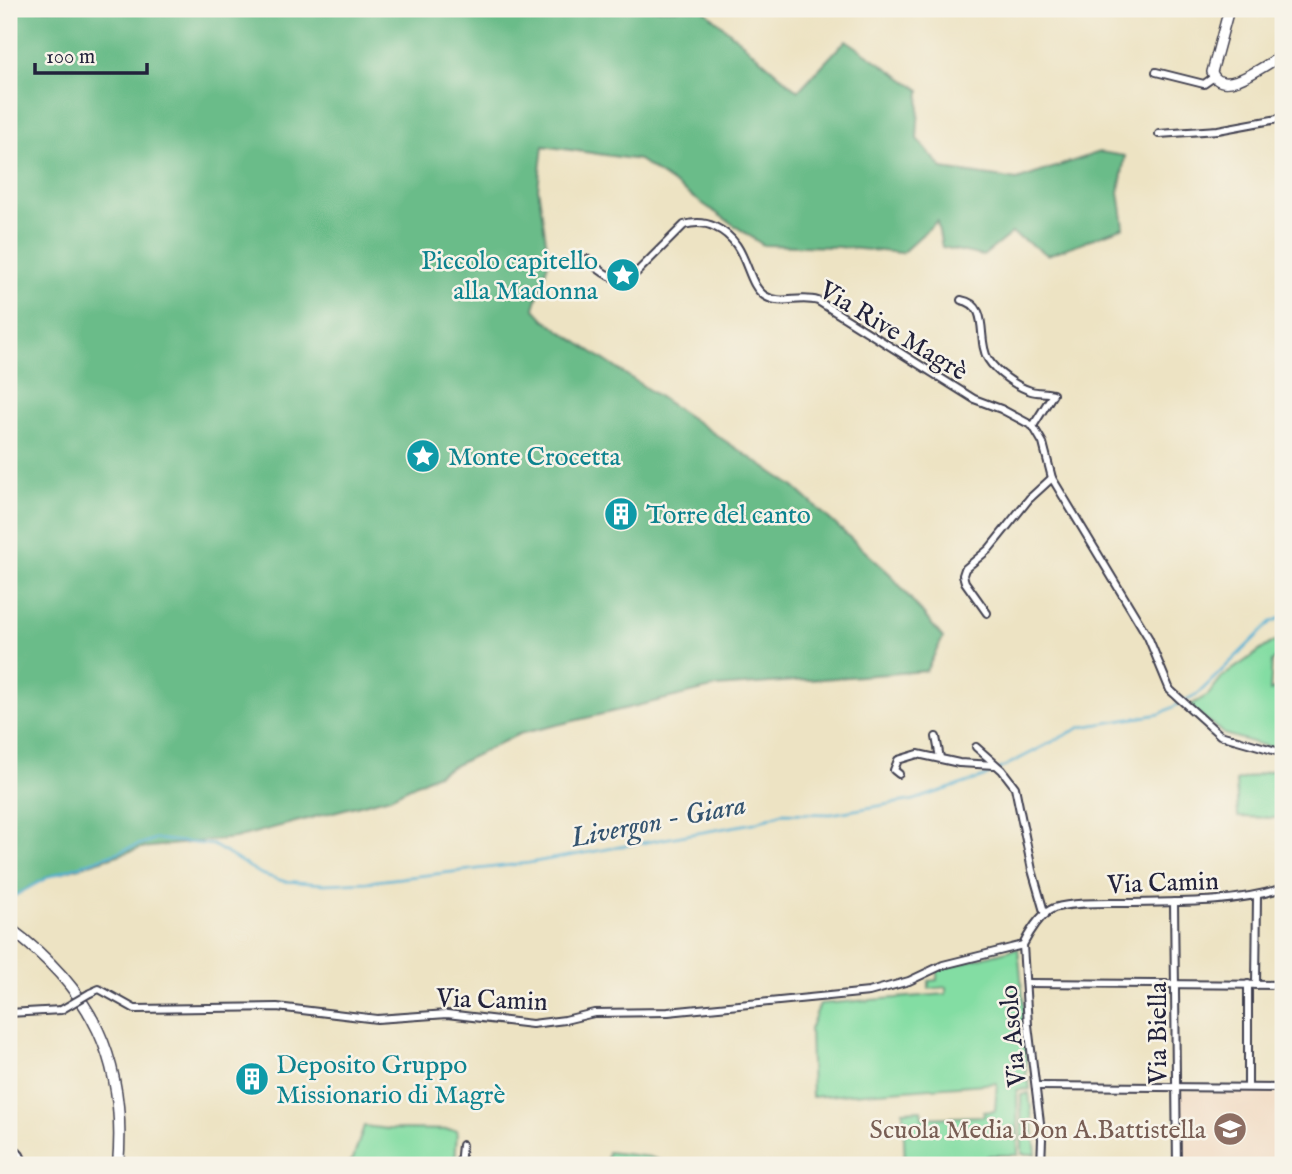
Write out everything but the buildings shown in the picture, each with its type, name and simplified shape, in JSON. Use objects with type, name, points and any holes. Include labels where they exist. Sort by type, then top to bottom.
[{"type":"highway","points":[[9,928],[57,968],[74,989],[95,1024],[110,1060],[118,1099],[118,1165]]},
{"type":"main road","points":[[1229,9],[1214,58],[1214,77],[1224,83],[1236,82],[1283,55]]},
{"type":"street","points":[[1156,72],[1204,84],[1214,77]]},
{"type":"street","points":[[1159,134],[1218,130],[1283,118]]},
{"type":"street","name":"Via Rive Magrè","points":[[587,259],[604,274],[624,279],[632,277],[684,225],[709,224],[732,237],[762,294],[776,301],[799,297],[818,301],[974,399],[1001,409],[1033,426],[1053,394],[1032,392],[993,366],[986,356],[978,309],[969,301],[961,300]]},
{"type":"street","points":[[1033,426],[1043,443],[1052,478],[1136,617],[1162,667],[1170,690],[1220,735],[1283,753]]},
{"type":"street","points":[[987,614],[965,582],[964,569],[989,549],[1029,499],[1052,478]]},
{"type":"street","points":[[936,737],[940,758]]},
{"type":"street","points":[[976,747],[1010,778],[1019,804],[1029,860],[1045,915],[1023,945]]},
{"type":"street","points":[[899,774],[894,766],[902,758],[918,754],[959,763],[997,765]]},
{"type":"street","name":"Via Camin","points":[[1045,915],[1054,908],[1257,896],[1283,888]]},
{"type":"street","points":[[1248,1086],[1257,896]]},
{"type":"street","name":"Via Biella","points":[[1174,902],[1177,1165]]},
{"type":"street","name":"Via Camin","points":[[9,1013],[61,1010],[99,989],[135,1009],[277,1007],[377,1018],[447,1014],[532,1024],[594,1013],[668,1012],[869,992],[899,985],[943,965],[1023,945]]},
{"type":"street","name":"Via Asolo","points":[[1023,945],[1028,1026],[1042,1139],[1041,1165]]},
{"type":"street","points":[[1026,983],[1283,985]]},
{"type":"street","points":[[1036,1086],[1176,1085],[1283,1088]]},
{"type":"street","points":[[9,1143],[25,1165]]},
{"type":"street","points":[[460,1165],[462,1145]]},
{"type":"shaded area","name":"Scuola Media Don A.Battistella","points":[[1184,1090],[1283,1092],[1283,1163],[1177,1165],[1178,1094]]},
{"type":"green space","points":[[9,9],[703,9],[798,91],[846,40],[920,90],[917,139],[943,169],[1017,180],[1100,152],[1125,156],[1119,192],[1124,227],[1048,255],[1012,233],[983,256],[942,247],[937,221],[902,253],[838,247],[763,245],[639,160],[543,146],[538,188],[549,260],[534,308],[546,321],[794,487],[890,574],[943,638],[926,671],[716,687],[519,734],[390,797],[235,838],[141,848],[50,876],[9,899],[9,653],[13,649],[9,639]]},
{"type":"green space","points":[[1274,641],[1282,652],[1272,662],[1270,691],[1283,685],[1283,751],[1224,734],[1189,706],[1208,695],[1222,677]]},
{"type":"green space","points":[[1283,767],[1283,818],[1238,817],[1236,781]]},
{"type":"green space","points":[[1018,948],[1026,1027],[1026,1080],[1029,1081],[1030,1089],[1017,1090],[1018,1155],[986,1157],[986,1162],[994,1162],[994,1165],[905,1165],[903,1111],[921,1110],[922,1118],[984,1116],[984,1112],[995,1111],[997,1083],[812,1097],[810,1029],[820,1004],[946,994],[946,987],[929,989],[929,981],[937,980],[939,969]]},
{"type":"green space","points":[[1029,1093],[1036,1154],[1022,1154],[1021,1095]]},
{"type":"green space","points":[[364,1126],[457,1130],[455,1165],[347,1165],[353,1159]]},
{"type":"green space","points":[[608,1152],[650,1157],[661,1161],[713,1165],[606,1165]]},
{"type":"waterway","name":"Livergon - Giara","points":[[9,899],[50,876],[155,839],[213,845],[261,874],[283,881],[324,884],[367,882],[529,863],[754,823],[782,813],[831,814],[914,800],[984,777],[1081,727],[1160,714],[1199,693],[1271,622],[1283,617]]},
{"type":"place","name":"Piccolo capitello alla Madonna","points":[[623,275]]},
{"type":"place","name":"Monte Crocetta","points":[[423,456]]},
{"type":"place","name":"Torre del canto","points":[[621,514]]},
{"type":"place","name":"Deposito Gruppo Missionario di Magrè","points":[[252,1079]]},
{"type":"place","name":"Scuola Media Don A.Battistella","points":[[1230,1129]]}]
